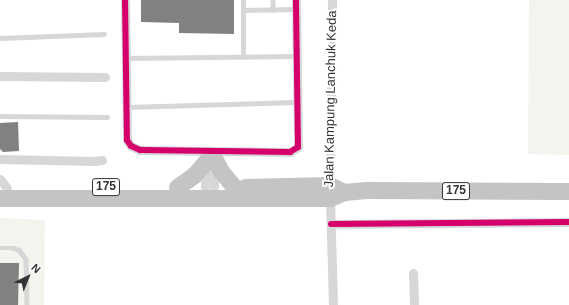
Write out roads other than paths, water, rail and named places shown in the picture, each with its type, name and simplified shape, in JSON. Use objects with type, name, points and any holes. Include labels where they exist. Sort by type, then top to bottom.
[{"type":"highway","points":[[177,187],[194,176],[214,156],[221,172],[234,187]]},
{"type":"highway","name":"175","points":[[2,188],[177,187],[209,192],[234,187],[335,192]]},
{"type":"highway","name":"175","points":[[2,188],[209,192],[569,191]]},
{"type":"street","points":[[125,0],[127,140],[134,148],[193,150],[214,156]]},
{"type":"street","name":"Jalan Kampung Lanchuk Keda","points":[[332,0],[335,192],[331,224],[333,305]]},
{"type":"street","points":[[193,150],[214,156],[290,152],[298,147],[296,4]]},
{"type":"street","points":[[0,76],[105,76]]},
{"type":"street","points":[[209,192],[214,156]]},
{"type":"street","points":[[0,159],[102,160]]},
{"type":"street","points":[[331,224],[569,222]]},
{"type":"street","points":[[413,273],[414,305]]},
{"type":"lane","points":[[243,0],[243,56]]},
{"type":"lane","points":[[273,0],[273,10]]},
{"type":"lane","points":[[243,10],[273,10],[296,4]]},
{"type":"lane","points":[[0,38],[104,34]]},
{"type":"lane","points":[[126,58],[297,56]]},
{"type":"lane","points":[[126,107],[297,102]]},
{"type":"lane","points":[[0,116],[107,116]]},
{"type":"lane","points":[[0,248],[13,248],[20,250],[26,259],[28,305]]}]
